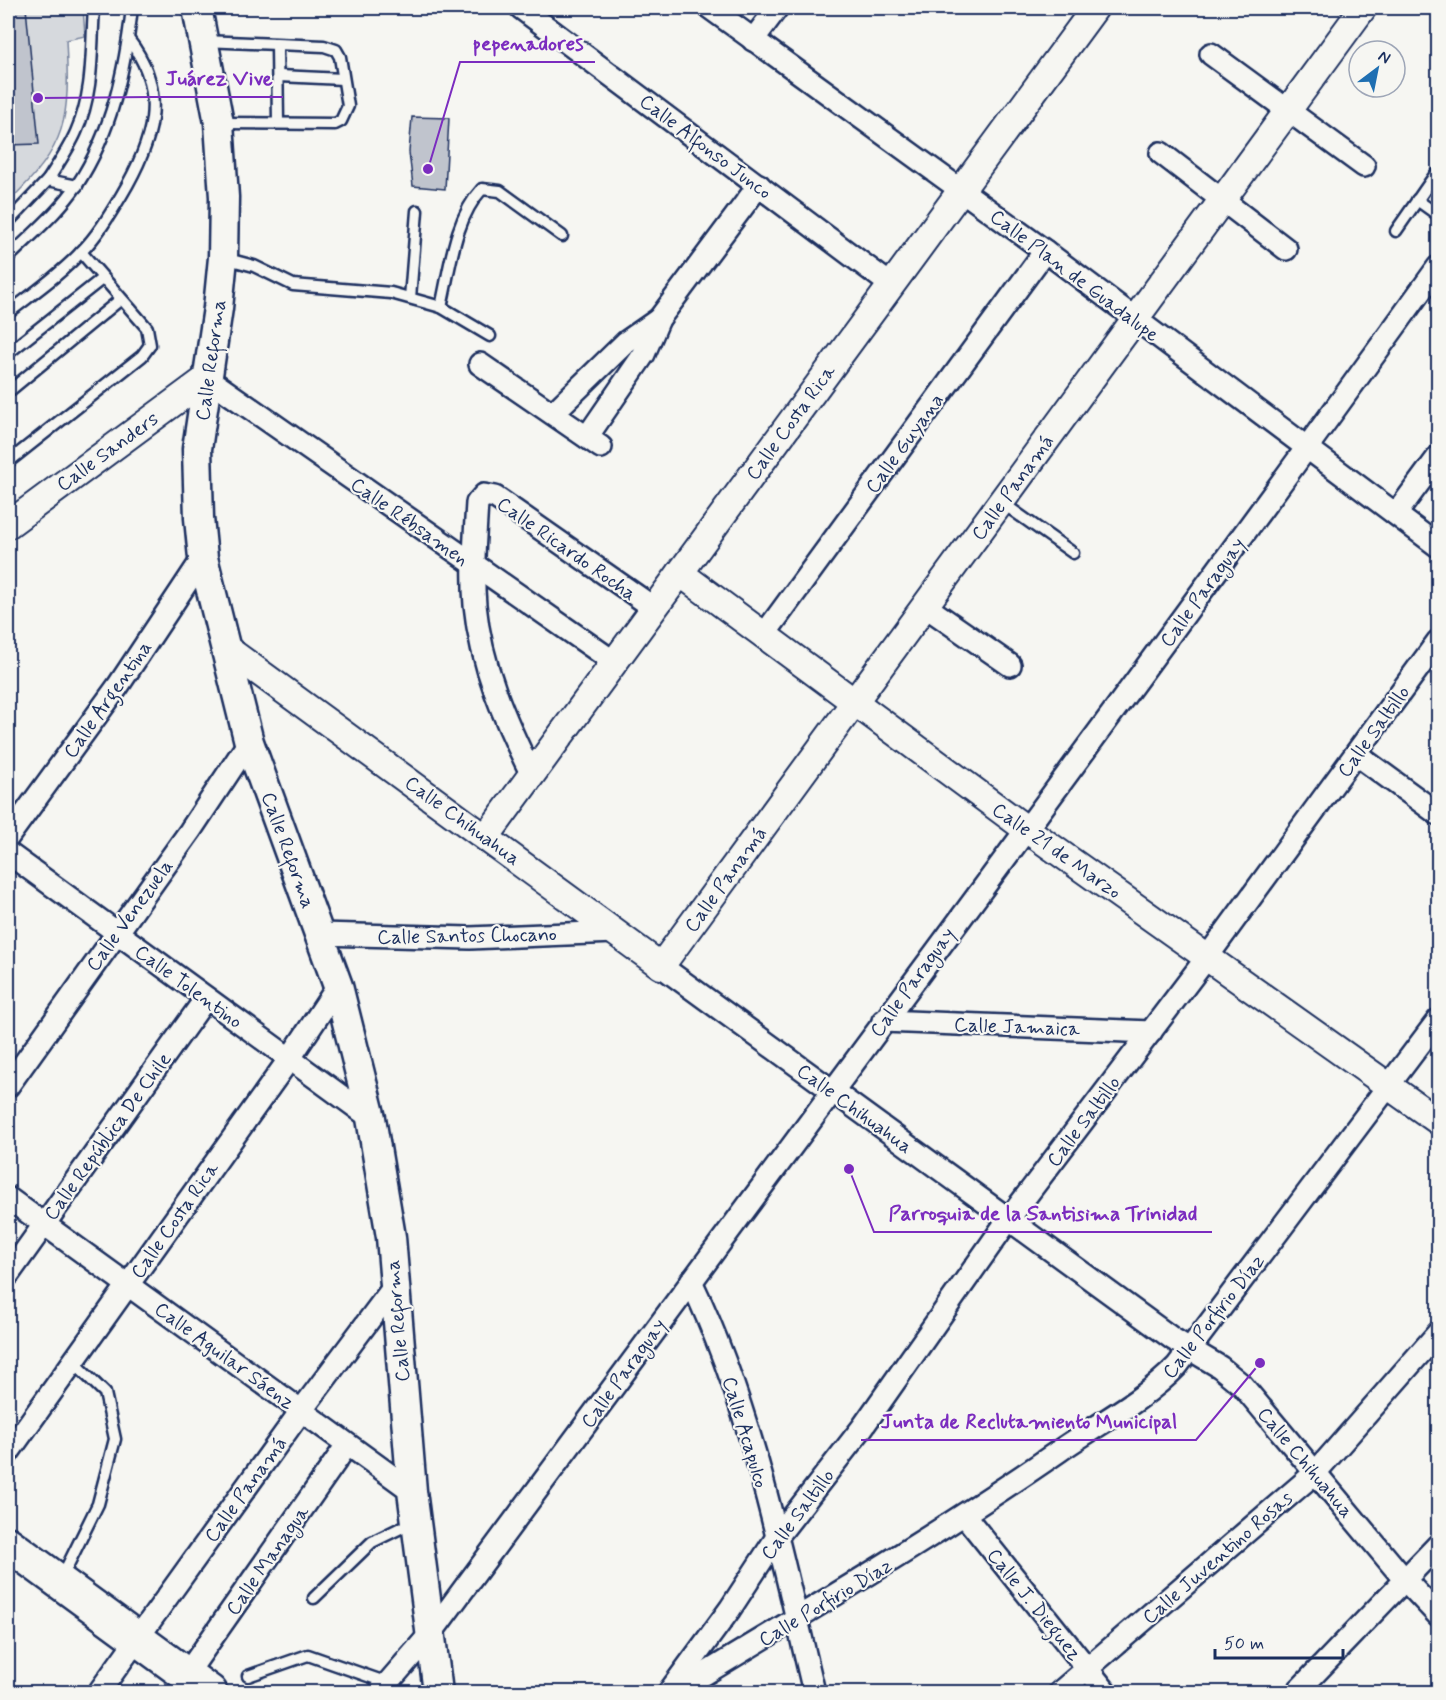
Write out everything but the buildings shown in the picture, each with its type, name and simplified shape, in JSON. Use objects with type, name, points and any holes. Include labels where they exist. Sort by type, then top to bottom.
[{"type":"main road","name":"Calle Reforma","points":[[198,8],[219,123],[224,197],[223,258],[197,449],[198,518],[203,558],[249,742],[338,986],[371,1118],[391,1237],[393,1288],[412,1491],[438,1692]]},
{"type":"main road","points":[[8,1544],[198,1684]]},
{"type":"street","name":"Calle Alfonso Junco","points":[[521,8],[891,285]]},
{"type":"street","name":"Calle Plan de Guadalupe","points":[[710,8],[1045,251],[1438,546]]},
{"type":"street","points":[[753,40],[777,8]]},
{"type":"street","name":"Calle Costa Rica","points":[[486,837],[1095,8]]},
{"type":"street","name":"Calle Panamá","points":[[661,966],[1288,111],[1354,11]]},
{"type":"street","points":[[1211,54],[1364,166]]},
{"type":"street","points":[[1161,153],[1286,249]]},
{"type":"street","points":[[480,364],[594,442],[644,354],[659,319],[759,185]]},
{"type":"street","name":"Calle Guyana","points":[[764,635],[1045,251]]},
{"type":"street","name":"Calle Paraguay","points":[[384,1688],[432,1632],[831,1091],[1133,687],[1438,267]]},
{"type":"street","points":[[553,413],[627,342],[659,319]]},
{"type":"street","name":"Calle Sanders","points":[[8,525],[207,378]]},
{"type":"street","name":"Calle Rébsamen","points":[[207,378],[473,566],[614,662]]},
{"type":"street","points":[[1396,514],[1438,457]]},
{"type":"street","name":"Calle Ricardo Rocha","points":[[532,775],[508,727],[486,665],[478,625],[473,566],[477,503],[480,497],[489,495],[654,608]]},
{"type":"street","name":"Calle Argentina","points":[[8,837],[118,686],[203,558]]},
{"type":"street","name":"Calle 21 de Marzo","points":[[680,573],[1026,829],[1391,1085],[1438,1121]]},
{"type":"street","points":[[925,606],[1010,665]]},
{"type":"street","name":"Calle Saltillo","points":[[669,1692],[730,1609],[777,1537],[862,1428],[1008,1220],[1208,956],[1438,641]]},
{"type":"street","name":"Calle Chihuahua","points":[[226,648],[1008,1220],[1189,1349],[1220,1367],[1242,1385],[1404,1579],[1438,1615]]},
{"type":"street","name":"Calle Venezuela","points":[[8,1086],[249,742]]},
{"type":"street","points":[[1356,754],[1438,814]]},
{"type":"street","name":"Calle Tolentino","points":[[8,853],[371,1118]]},
{"type":"street","name":"Calle Santos Chocano","points":[[320,934],[470,939],[615,932]]},
{"type":"street","name":"Calle Costa Rica","points":[[8,1453],[290,1058],[338,986]]},
{"type":"street","name":"Calle República De Chile","points":[[8,1275],[206,998]]},
{"type":"street","name":"Calle Porfirio Díaz","points":[[675,1692],[965,1516],[1066,1446],[1150,1392],[1177,1366],[1438,1020]]},
{"type":"street","name":"Calle Jamaica","points":[[883,1021],[1151,1032]]},
{"type":"street","name":"Calle Aguilar Sáenz","points":[[8,1198],[412,1491]]},
{"type":"street","name":"Calle Acapulco","points":[[691,1281],[707,1316],[744,1419],[777,1537],[814,1692]]},
{"type":"street","name":"Calle Panamá","points":[[99,1692],[301,1411],[393,1288]]},
{"type":"street","name":"Calle Juventino Rosas","points":[[1060,1692],[1315,1473],[1438,1333]]},
{"type":"street","name":"Calle Managua","points":[[198,1684],[347,1444]]},
{"type":"street","name":"Calle J. Dieguez","points":[[965,1516],[1106,1692]]},
{"type":"street","points":[[1297,1692],[1438,1545]]},
{"type":"lane","points":[[8,222],[48,180],[76,132],[91,77],[94,8]]},
{"type":"lane","points":[[8,258],[77,186],[112,113],[129,40],[132,8]]},
{"type":"lane","points":[[8,313],[81,252],[97,233],[144,155],[153,128],[149,76],[145,64],[129,40]]},
{"type":"lane","points":[[204,40],[331,47],[340,57],[348,106],[341,121],[335,124],[219,123]]},
{"type":"lane","points":[[277,45],[278,123]]},
{"type":"lane","points":[[279,76],[343,79]]},
{"type":"lane","points":[[1396,231],[1435,175]]},
{"type":"lane","points":[[48,180],[77,186]]},
{"type":"lane","points":[[441,307],[458,236],[471,203],[482,189],[500,191],[562,236]]},
{"type":"lane","points":[[1417,200],[1438,215]]},
{"type":"lane","points":[[410,298],[417,211]]},
{"type":"lane","points":[[8,462],[147,351],[150,337],[147,328],[81,252]]},
{"type":"lane","points":[[223,258],[254,266],[293,285],[321,290],[360,288],[441,307],[490,336]]},
{"type":"lane","points":[[8,353],[103,278]]},
{"type":"lane","points":[[8,392],[122,299]]},
{"type":"lane","points":[[1001,502],[1073,554]]},
{"type":"lane","points":[[59,1582],[98,1504],[115,1439],[105,1393],[73,1362]]},
{"type":"lane","points":[[314,1598],[372,1542],[416,1520]]},
{"type":"lane","points":[[248,1676],[308,1655],[384,1688]]},
{"type":"shaded area","points":[[8,8],[83,8],[85,36],[66,40],[65,111],[54,147],[28,182],[8,202]]},
{"type":"place","name":"Juárez Vive","points":[[38,98]]},
{"type":"place","name":"pepenadores","points":[[428,169]]},
{"type":"place","name":"Parroquia de la Santisima Trinidad","points":[[849,1169]]},
{"type":"place","name":"Junta de Reclutamiento Municipal","points":[[1260,1363]]}]
